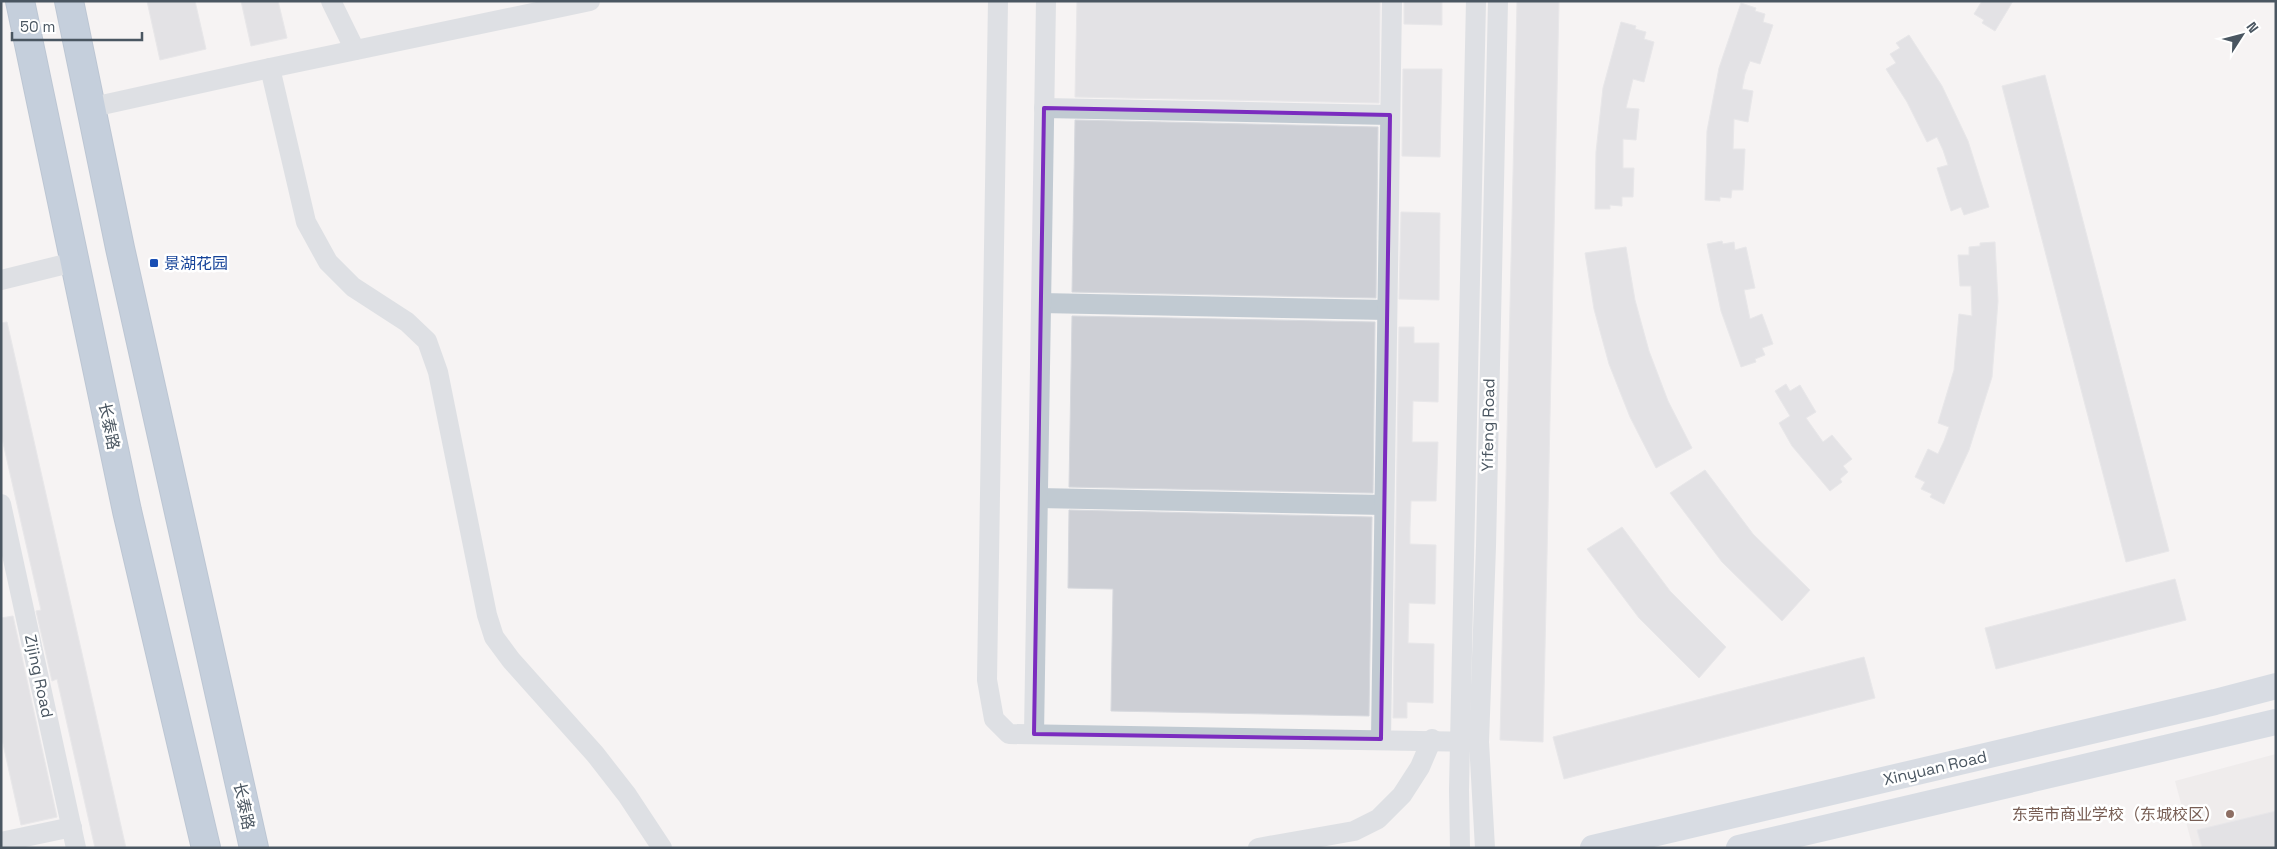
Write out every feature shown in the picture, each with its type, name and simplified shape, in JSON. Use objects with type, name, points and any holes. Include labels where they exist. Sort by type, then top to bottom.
[{"type":"highway","name":"长泰路","points":[[20,1],[127,512],[206,848]]},
{"type":"highway","name":"长泰路","points":[[69,1],[93,107],[122,258],[254,848]]},
{"type":"main road","name":"Xinyuan Road","points":[[1593,848],[2276,686]]},
{"type":"main road","name":"Xinyuan Road","points":[[1739,848],[2276,722]]},
{"type":"street","points":[[331,1],[355,50]]},
{"type":"street","points":[[93,107],[590,1]]},
{"type":"street","points":[[998,1],[987,680],[994,719],[1009,734],[1470,741]]},
{"type":"street","points":[[1034,734],[1046,1]]},
{"type":"street","points":[[1381,739],[1392,1]]},
{"type":"street","name":"Yifeng Road","points":[[1476,1],[1470,741],[1485,848]]},
{"type":"street","name":"Yifeng Road","points":[[1460,848],[1485,556],[1498,1]]},
{"type":"street","points":[[270,68],[306,222],[328,262],[352,287],[407,322],[427,341],[438,372],[487,615],[494,637],[511,660],[595,754],[627,795],[662,848]]},
{"type":"street","points":[[1044,108],[1390,115]]},
{"type":"street","points":[[1,280],[74,262]]},
{"type":"street","points":[[1041,303],[1387,310]]},
{"type":"street","points":[[1038,498],[1384,505]]},
{"type":"street","name":"Zijing Road","points":[[1,504],[76,848]]},
{"type":"street","points":[[1258,848],[1354,831],[1378,819],[1407,788],[1420,767],[1432,739]]},
{"type":"street","points":[[1,842],[72,827]]},
{"type":"highlighted area","points":[[1044,108],[1390,115],[1381,739],[1034,734]]},
{"type":"shaded area","name":"东莞市商业学校（东城校区）","points":[[2276,754],[2276,848],[2193,848],[2175,781]]},
{"type":"building","points":[[147,1],[195,1],[206,49],[160,60]]},
{"type":"building","points":[[241,1],[278,1],[287,38],[251,46]]},
{"type":"building","points":[[1077,1],[1380,1],[1379,103],[1075,97]]},
{"type":"building","points":[[1404,1],[1442,1],[1442,25],[1404,24]]},
{"type":"building","points":[[1517,1],[1559,1],[1543,742],[1500,740]]},
{"type":"building","points":[[1982,1],[2013,1],[1995,31],[1982,23],[1984,20],[1974,14]]},
{"type":"building","points":[[1741,3],[1756,8],[1755,11],[1765,14],[1763,22],[1773,25],[1760,64],[1750,61],[1745,74],[1742,89],[1753,91],[1748,122],[1734,119],[1733,149],[1745,149],[1743,190],[1732,190],[1731,198],[1720,197],[1720,201],[1705,200],[1707,131],[1719,68]]},
{"type":"building","points":[[1621,22],[1636,26],[1635,29],[1646,32],[1644,39],[1654,42],[1644,82],[1633,79],[1626,108],[1639,109],[1636,140],[1623,139],[1623,168],[1634,168],[1633,197],[1622,197],[1622,206],[1610,205],[1610,209],[1595,209],[1596,152],[1603,88]]},
{"type":"building","points":[[1909,35],[1942,86],[1968,141],[1989,207],[1964,215],[1961,207],[1951,211],[1937,168],[1948,165],[1943,150],[1937,137],[1927,142],[1907,102],[1886,69],[1896,63],[1890,54],[1900,48],[1896,43]]},
{"type":"building","points":[[1403,69],[1442,69],[1440,157],[1402,156]]},
{"type":"building","points":[[2045,75],[2169,551],[2126,562],[2002,86]]},
{"type":"building","points":[[1075,120],[1378,127],[1376,298],[1072,292]]},
{"type":"building","points":[[1401,212],[1440,213],[1439,300],[1399,299]]},
{"type":"building","points":[[1722,241],[1723,244],[1734,242],[1735,250],[1746,247],[1755,288],[1744,290],[1750,319],[1762,314],[1773,344],[1762,348],[1765,355],[1755,359],[1756,362],[1741,367],[1721,311],[1707,244]]},
{"type":"building","points":[[1995,242],[1998,301],[1992,377],[1969,450],[1944,504],[1930,497],[1932,494],[1921,489],[1925,482],[1915,477],[1928,449],[1938,454],[1949,427],[1938,423],[1954,370],[1959,314],[1972,316],[1971,286],[1960,286],[1958,255],[1969,255],[1969,247],[1980,246],[1980,243]]},
{"type":"building","points":[[1626,247],[1635,300],[1649,351],[1668,401],[1692,448],[1656,468],[1630,417],[1609,364],[1594,309],[1585,253]]},
{"type":"building","points":[[1072,316],[1375,322],[1373,493],[1069,487]]},
{"type":"building","points":[[7,322],[126,848],[95,848],[57,679],[52,681],[36,611],[41,610],[1,434],[1,323]]},
{"type":"building","points":[[1399,327],[1414,327],[1414,343],[1439,343],[1438,402],[1413,401],[1412,442],[1438,442],[1436,501],[1411,501],[1410,528],[1410,544],[1436,545],[1435,604],[1409,603],[1408,643],[1434,644],[1433,703],[1407,702],[1407,718],[1393,718]]},
{"type":"building","points":[[1786,384],[1790,391],[1800,385],[1816,412],[1806,418],[1823,442],[1832,435],[1852,459],[1843,466],[1848,472],[1840,479],[1842,482],[1830,491],[1792,446],[1779,423],[1790,416],[1775,391]]},
{"type":"building","points":[[1705,470],[1753,534],[1810,590],[1782,621],[1722,562],[1670,493]]},
{"type":"building","points":[[1069,510],[1372,517],[1369,716],[1111,711],[1113,589],[1068,588]]},
{"type":"building","points":[[1622,527],[1670,591],[1726,647],[1699,678],[1639,618],[1587,549]]},
{"type":"building","points":[[2175,579],[2186,620],[1996,669],[1985,628]]},
{"type":"building","points":[[13,616],[57,817],[21,825],[1,735],[1,618]]},
{"type":"building","points":[[1864,657],[1875,698],[1564,779],[1553,737]]},
{"type":"building","points":[[2276,811],[2276,848],[2202,848],[2197,830]]},
{"type":"place","name":"景湖花园","points":[[154,263]]},
{"type":"place","name":"东莞市商业学校（东城校区）","points":[[2230,814]]}]
